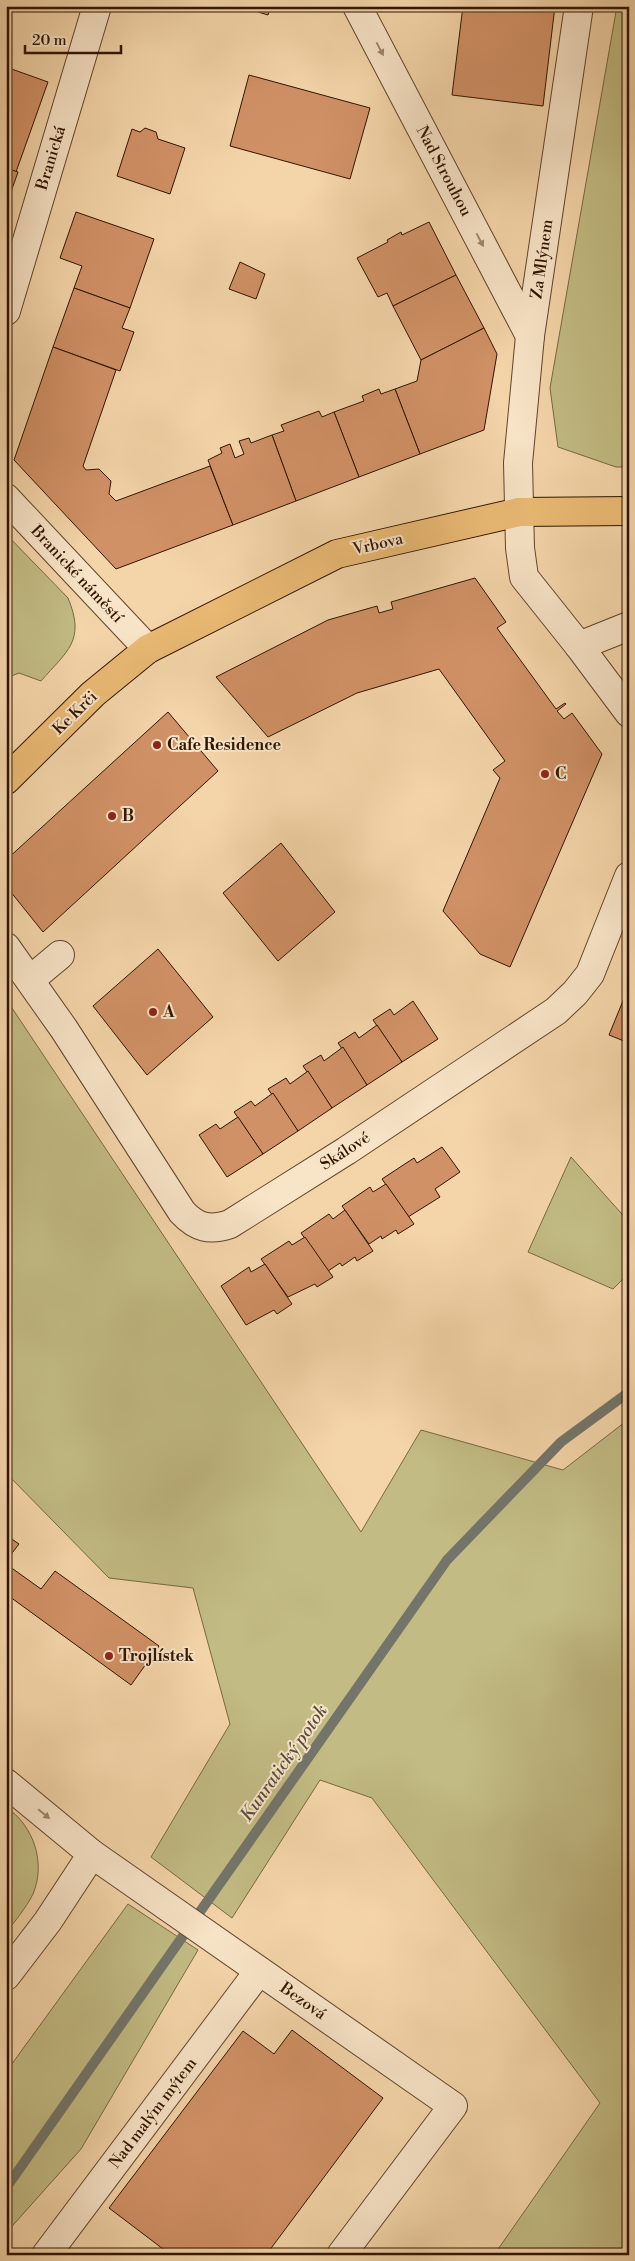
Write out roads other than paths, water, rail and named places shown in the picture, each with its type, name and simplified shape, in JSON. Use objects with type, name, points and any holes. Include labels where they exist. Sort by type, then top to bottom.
[{"type":"main road","name":"Vrbova","points":[[148,649],[337,554],[519,512],[629,511]]},
{"type":"main road","name":"Ke Krči","points":[[6,780],[93,694],[148,649]]},
{"type":"street","name":"Branická","points":[[6,311],[97,6]]},
{"type":"street","name":"Nad Strouhou","points":[[357,6],[530,336]]},
{"type":"street","name":"Za Mlýnem","points":[[519,512],[519,445],[530,336],[579,6]]},
{"type":"street","name":"Branické náměstí","points":[[6,498],[148,649]]},
{"type":"street","points":[[519,512],[524,577],[629,713]]},
{"type":"street","points":[[579,646],[629,626]]},
{"type":"street","name":"Skálové","points":[[6,947],[64,1029],[182,1212],[192,1223],[206,1228],[219,1228],[230,1224],[346,1150],[556,1011],[575,993],[590,974],[629,876]]},
{"type":"street","points":[[30,980],[60,955]]},
{"type":"street","name":"Bezová","points":[[6,1783],[92,1854],[453,2106],[340,2255]]},
{"type":"street","points":[[6,1976],[48,1921],[92,1854]]},
{"type":"street","name":"Nad malým mýtem","points":[[46,2255],[259,1971]]},
{"type":"waterway","name":"Kunratický potok","points":[[6,2188],[447,1560],[561,1442],[629,1392]]},
{"type":"place","name":"Cafe Residence","points":[[157,745]]},
{"type":"place","name":"C","points":[[545,774]]},
{"type":"place","name":"B","points":[[112,816]]},
{"type":"place","name":"A","points":[[153,1012]]},
{"type":"place","name":"Trojlístek","points":[[109,1656]]}]
